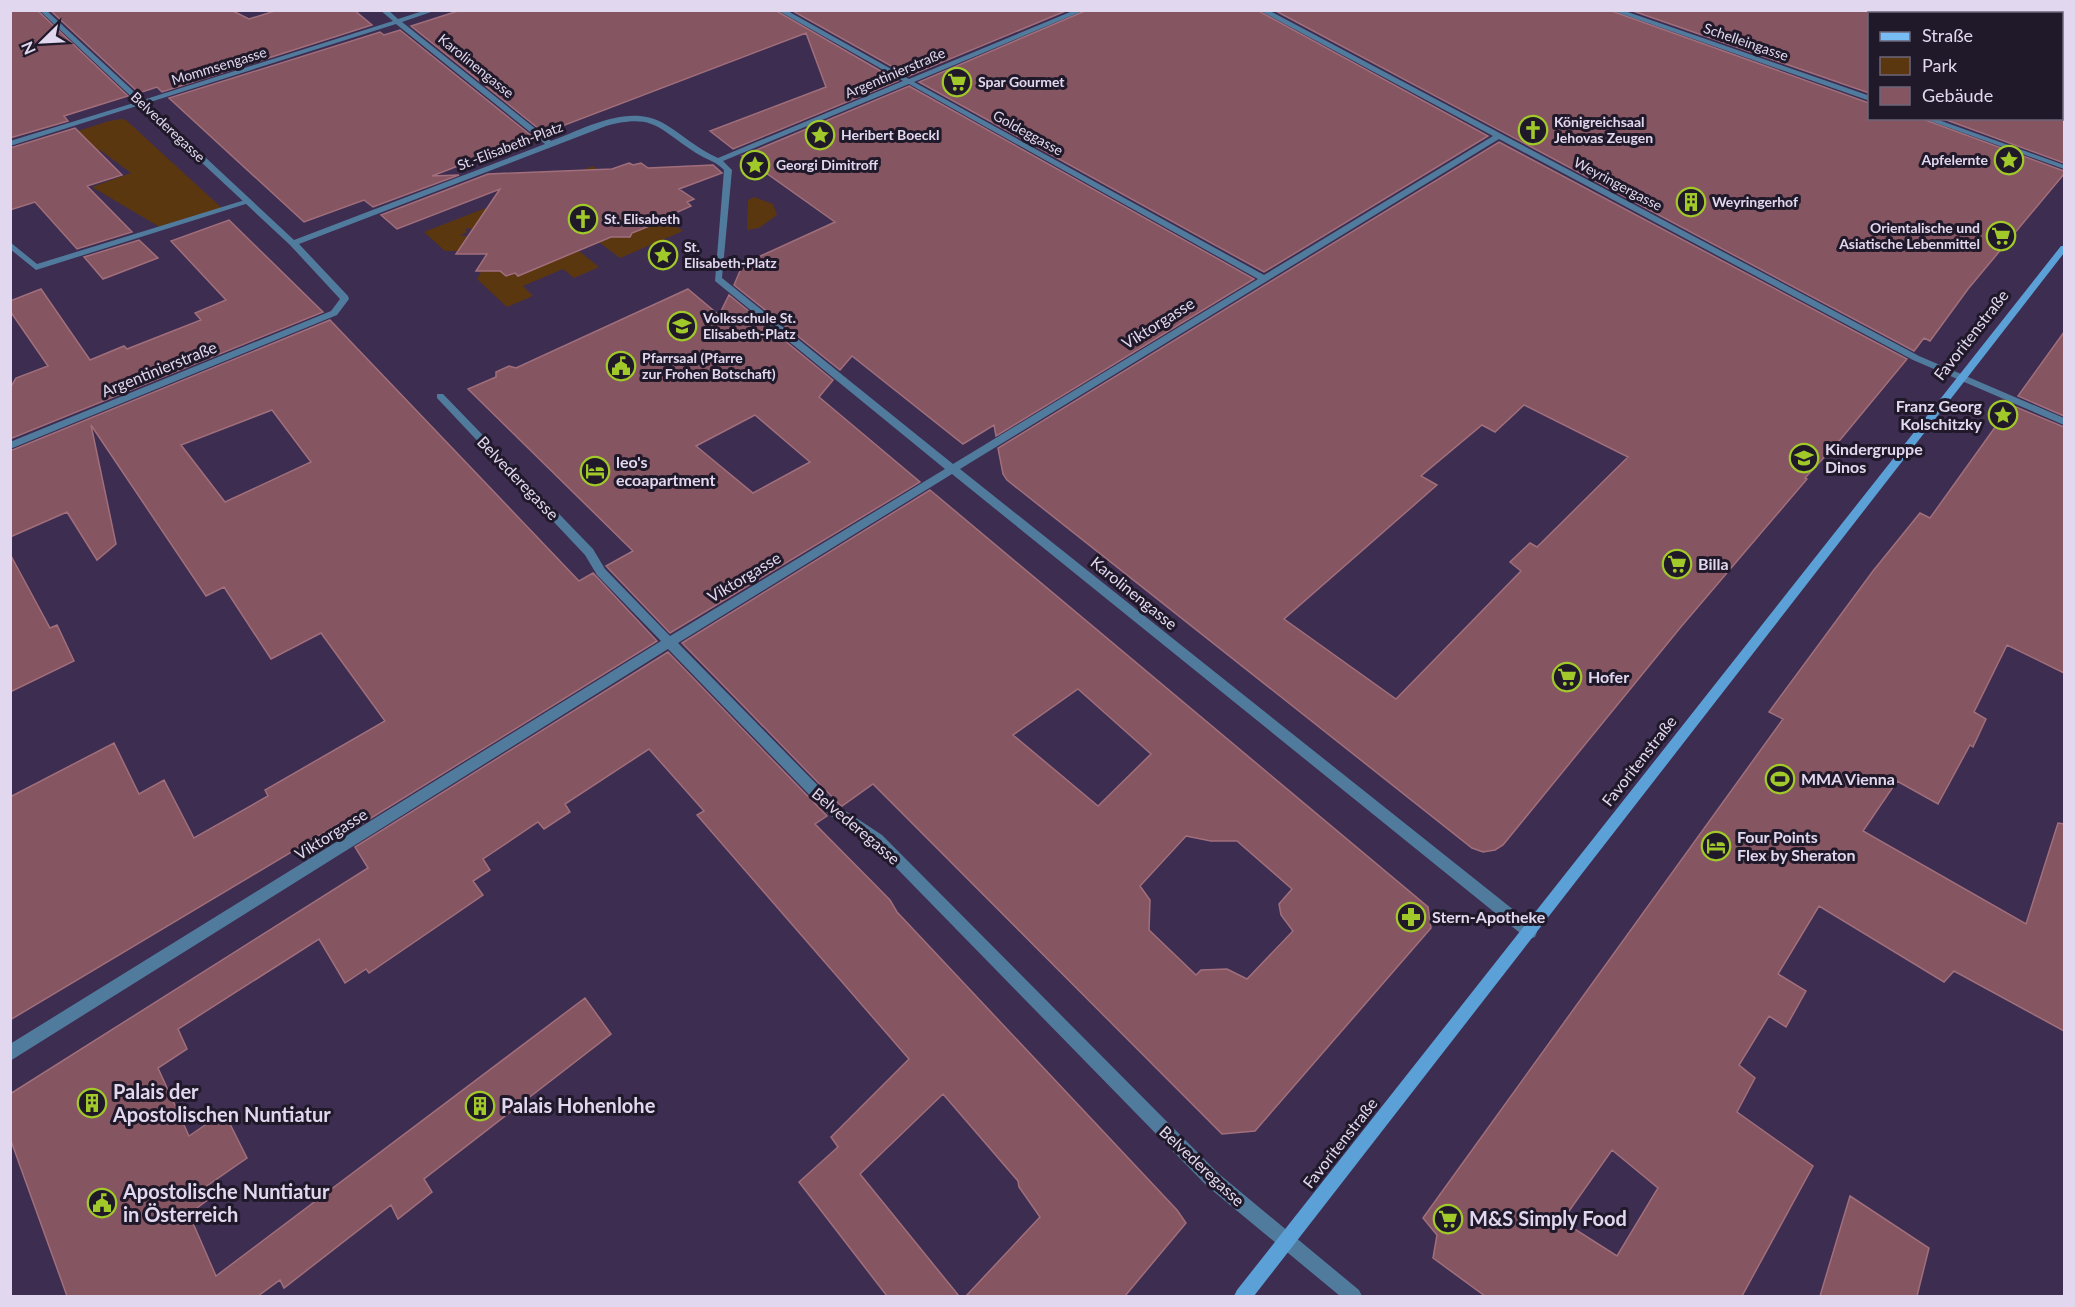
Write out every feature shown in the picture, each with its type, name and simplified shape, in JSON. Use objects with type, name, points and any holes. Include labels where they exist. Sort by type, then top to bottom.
[{"type":"main road","name":"Favoritenstraße","points":[[1243,1296],[2064,248]]},
{"type":"street","name":"Belvederegasse","points":[[42,10],[293,243]]},
{"type":"street","name":"Karolinengasse","points":[[383,10],[551,145]]},
{"type":"street","name":"Mommsengasse","points":[[10,144],[434,10]]},
{"type":"street","name":"Goldeggasse","points":[[780,10],[1263,278]]},
{"type":"street","name":"Argentinierstraße","points":[[719,160],[1082,10]]},
{"type":"street","name":"Weyringergasse","points":[[1262,10],[1916,358],[2064,422]]},
{"type":"street","name":"Schelleingasse","points":[[1614,10],[1868,99]]},
{"type":"street","name":"St.-Elisabeth-Platz","points":[[293,243],[612,122],[649,119],[661,123],[701,153],[719,160]]},
{"type":"street","points":[[1930,120],[2064,167]]},
{"type":"street","name":"Viktorgasse","points":[[10,1053],[670,642],[1499,136]]},
{"type":"street","name":"Karolinengasse","points":[[719,160],[726,166],[728,173],[718,279],[1530,932]]},
{"type":"street","points":[[10,244],[36,267],[248,202]]},
{"type":"street","name":"Argentinierstraße","points":[[10,446],[337,311],[343,304],[344,296],[293,243]]},
{"type":"street","name":"Belvederegasse","points":[[440,396],[589,552],[601,572],[833,810],[878,839],[1213,1180],[1353,1296]]},
{"type":"green space","points":[[126,120],[224,210],[163,229],[92,187],[131,173],[100,150],[70,160],[10,153],[109,121]]},
{"type":"green space","points":[[593,166],[598,170],[482,226],[472,230],[465,229],[467,232],[460,236],[467,236],[477,245],[468,251],[445,251],[424,232]]},
{"type":"green space","points":[[754,197],[773,204],[777,215],[759,228],[747,230],[748,200]]},
{"type":"green space","points":[[662,221],[669,221],[683,231],[620,258],[599,242],[601,238],[626,234],[625,237],[630,237],[632,233]]},
{"type":"green space","points":[[571,250],[574,253],[579,251],[599,267],[574,278],[563,269],[523,286],[533,296],[507,307],[477,279],[485,265],[493,262],[506,276],[516,274],[518,276],[523,274],[521,272],[546,261],[549,263]]},
{"type":"building","points":[[10,10],[37,10],[128,96],[64,116],[68,121],[10,138]]},
{"type":"building","points":[[50,10],[231,10],[249,19],[278,10],[354,10],[372,25],[162,92],[157,87],[139,93]]},
{"type":"building","points":[[461,10],[775,10],[898,81],[733,149],[710,131],[826,87],[806,33],[544,133],[411,26]]},
{"type":"building","points":[[791,10],[1068,10],[909,76]]},
{"type":"building","points":[[1087,10],[1257,10],[1488,136],[1264,272],[919,82]]},
{"type":"building","points":[[1274,10],[1609,10],[1868,103],[1868,120],[1925,120],[2064,171],[2064,174],[1968,289],[1930,341],[1924,338],[1914,351]]},
{"type":"building","points":[[1630,10],[1869,10],[1868,93]]},
{"type":"building","points":[[400,30],[533,137],[432,176],[459,175],[373,207],[364,200],[304,222],[169,98],[380,32],[384,35]]},
{"type":"building","points":[[909,86],[1254,279],[996,436],[994,425],[963,444],[852,356],[840,370],[734,285],[743,264],[835,222],[742,156]]},
{"type":"building","points":[[2064,118],[2064,163],[1946,120],[2063,120]]},
{"type":"building","points":[[75,128],[122,175],[87,186],[132,232],[77,249],[35,202],[10,210],[10,148]]},
{"type":"building","points":[[1499,142],[1907,359],[1680,628],[1503,845],[1495,850],[1483,852],[1472,848],[1007,480],[1003,474],[998,448]],"holes":[[[1524,405],[1628,457],[1537,547],[1530,543],[1510,562],[1521,571],[1396,699],[1284,619],[1437,485],[1421,476],[1482,425],[1495,432]]]},
{"type":"building","name":"St. Elisabeth","points":[[629,163],[633,165],[641,163],[648,168],[713,165],[722,173],[679,189],[694,199],[687,202],[691,206],[673,214],[669,221],[662,221],[632,233],[630,237],[611,237],[518,276],[515,273],[506,276],[500,271],[476,271],[487,254],[456,254],[500,189],[397,229],[381,215],[488,174],[612,169]]},
{"type":"building","points":[[229,220],[323,312],[10,439],[10,388],[16,378],[48,366],[10,311],[10,301],[41,289],[90,360],[124,346],[127,349],[201,320],[195,313],[226,300],[171,241]]},
{"type":"building","points":[[139,240],[158,258],[103,279],[84,257]]},
{"type":"building","points":[[688,289],[719,315],[729,295],[833,380],[819,397],[920,482],[670,633],[606,566],[633,551],[468,389],[496,377],[496,372],[509,366],[516,368]],"holes":[[[755,415],[810,462],[753,493],[696,446]]]},
{"type":"building","points":[[330,320],[579,581],[593,573],[657,641],[347,833],[340,823],[10,1020],[10,797],[114,743],[139,794],[164,780],[194,838],[268,796],[265,790],[385,721],[321,633],[271,659],[224,587],[206,596],[91,425],[116,544],[97,560],[67,512],[10,537],[10,451]],"holes":[[[272,410],[311,462],[225,502],[181,445]]]},
{"type":"building","points":[[2064,332],[2064,416],[2018,396]]},
{"type":"building","points":[[2011,405],[2064,427],[2064,673],[2007,645],[1974,712],[1986,719],[1973,747],[1970,745],[1938,804],[1897,781],[1863,831],[2026,924],[2058,823],[2064,824],[2064,1031],[1954,971],[1944,982],[1819,906],[1778,974],[1806,991],[1786,1027],[1769,1016],[1739,1065],[1755,1078],[1737,1112],[1813,1166],[1742,1296],[1485,1296],[1433,1258],[1437,1235],[1423,1218],[1783,719],[1769,712],[1873,571],[1920,513],[1930,518]],"holes":[[[1612,1150],[1658,1188],[1617,1256],[1562,1221]]]},
{"type":"building","points":[[930,490],[1428,907],[1431,928],[1255,1131],[1222,1134],[873,784],[842,806],[839,804],[682,643]],"holes":[[[1078,689],[1151,754],[1098,806],[1013,735]],[[1186,836],[1211,841],[1237,841],[1292,889],[1279,904],[1281,915],[1293,931],[1247,979],[1227,969],[1201,970],[1196,975],[1149,930],[1150,900],[1140,886]]]},
{"type":"building","points":[[10,554],[50,628],[57,625],[74,661],[10,692]]},
{"type":"building","points":[[668,652],[827,816],[815,824],[890,900],[897,912],[1177,1210],[1186,1223],[1125,1296],[966,1296],[1040,1217],[1019,1187],[1018,1181],[943,1094],[860,1174],[959,1296],[887,1296],[799,1182],[838,1147],[831,1137],[909,1059],[697,815],[704,811],[649,749],[565,804],[570,812],[544,829],[538,822],[483,859],[490,870],[473,881],[483,895],[369,973],[366,969],[345,983],[319,939],[178,1029],[187,1049],[158,1068],[189,1136],[224,1112],[247,1158],[204,1188],[209,1199],[189,1214],[216,1276],[585,998],[611,1034],[424,1179],[432,1192],[398,1219],[391,1205],[284,1288],[280,1280],[258,1296],[67,1296],[10,1138],[10,1094],[368,868],[355,847]]},
{"type":"building","points":[[1850,1196],[1929,1248],[1917,1296],[1820,1296]]},
{"type":"place","name":"Spar Gourmet","points":[[957,82]]},
{"type":"place","name":"Königreichsaal Jehovas Zeugen","points":[[1533,130]]},
{"type":"place","name":"Heribert Boeckl","points":[[820,135]]},
{"type":"place","name":"Apfelernte","points":[[2009,160]]},
{"type":"place","name":"Georgi Dimitroff","points":[[755,165]]},
{"type":"place","name":"Weyringerhof","points":[[1691,202]]},
{"type":"place","name":"St. Elisabeth","points":[[583,219]]},
{"type":"place","name":"Orientalische und Asiatische Lebenmittel","points":[[2001,236]]},
{"type":"place","name":"St. Elisabeth-Platz","points":[[663,255]]},
{"type":"place","name":"Volksschule St. Elisabeth-Platz","points":[[682,326]]},
{"type":"place","name":"Pfarrsaal (Pfarre zur Frohen Botschaft)","points":[[621,366]]},
{"type":"place","name":"Franz Georg Kolschitzky","points":[[2003,415]]},
{"type":"place","name":"Kindergruppe Dinos","points":[[1804,458]]},
{"type":"place","name":"leo's ecoapartment","points":[[595,471]]},
{"type":"place","name":"Billa","points":[[1677,564]]},
{"type":"place","name":"Hofer","points":[[1567,677]]},
{"type":"place","name":"MMA Vienna","points":[[1780,779]]},
{"type":"place","name":"Four Points Flex by Sheraton","points":[[1716,846]]},
{"type":"place","name":"Stern-Apotheke","points":[[1411,917]]},
{"type":"place","name":"Palais der Apostolischen Nuntiatur","points":[[92,1103]]},
{"type":"place","name":"Palais Hohenlohe","points":[[480,1106]]},
{"type":"place","name":"Apostolische Nuntiatur in Österreich","points":[[102,1203]]},
{"type":"place","name":"M&S Simply Food","points":[[1448,1219]]}]
